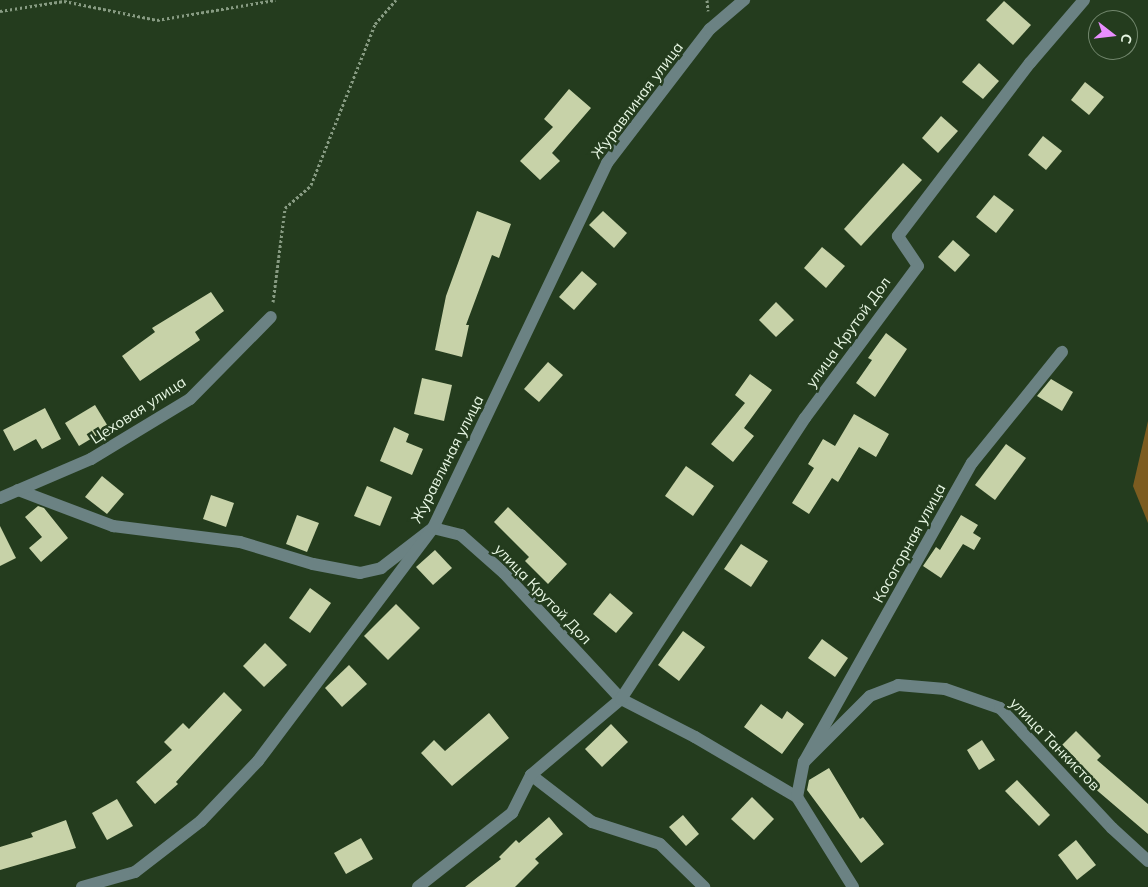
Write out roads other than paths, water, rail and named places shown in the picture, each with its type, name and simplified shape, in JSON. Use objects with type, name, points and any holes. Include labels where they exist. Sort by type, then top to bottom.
[{"type":"street","name":"Журавлиная улица","points":[[82,887],[135,872],[201,821],[258,761],[433,528],[607,163],[710,29],[744,0]]},
{"type":"street","name":"улица Крутой Дол","points":[[418,887],[512,813],[531,775],[620,699],[805,418],[918,266],[898,236],[1030,62],[1084,0]]},
{"type":"street","name":"Цеховая улица","points":[[0,498],[91,459],[190,400],[271,317]]},
{"type":"street","name":"Косогорная улица","points":[[804,762],[972,464],[1062,352]]},
{"type":"street","points":[[18,490],[113,526],[240,542],[360,573],[381,568],[433,528]]},
{"type":"street","name":"улица Крутой Дол","points":[[433,528],[461,535],[497,567],[620,699]]},
{"type":"street","name":"улица Танкистов","points":[[804,762],[870,696],[898,685],[945,689],[1000,708],[1112,828],[1148,860]]},
{"type":"street","points":[[620,699],[695,737],[797,797],[853,887]]},
{"type":"street","points":[[797,797],[804,762]]},
{"type":"street","points":[[531,775],[592,822],[660,844],[704,887]]}]
